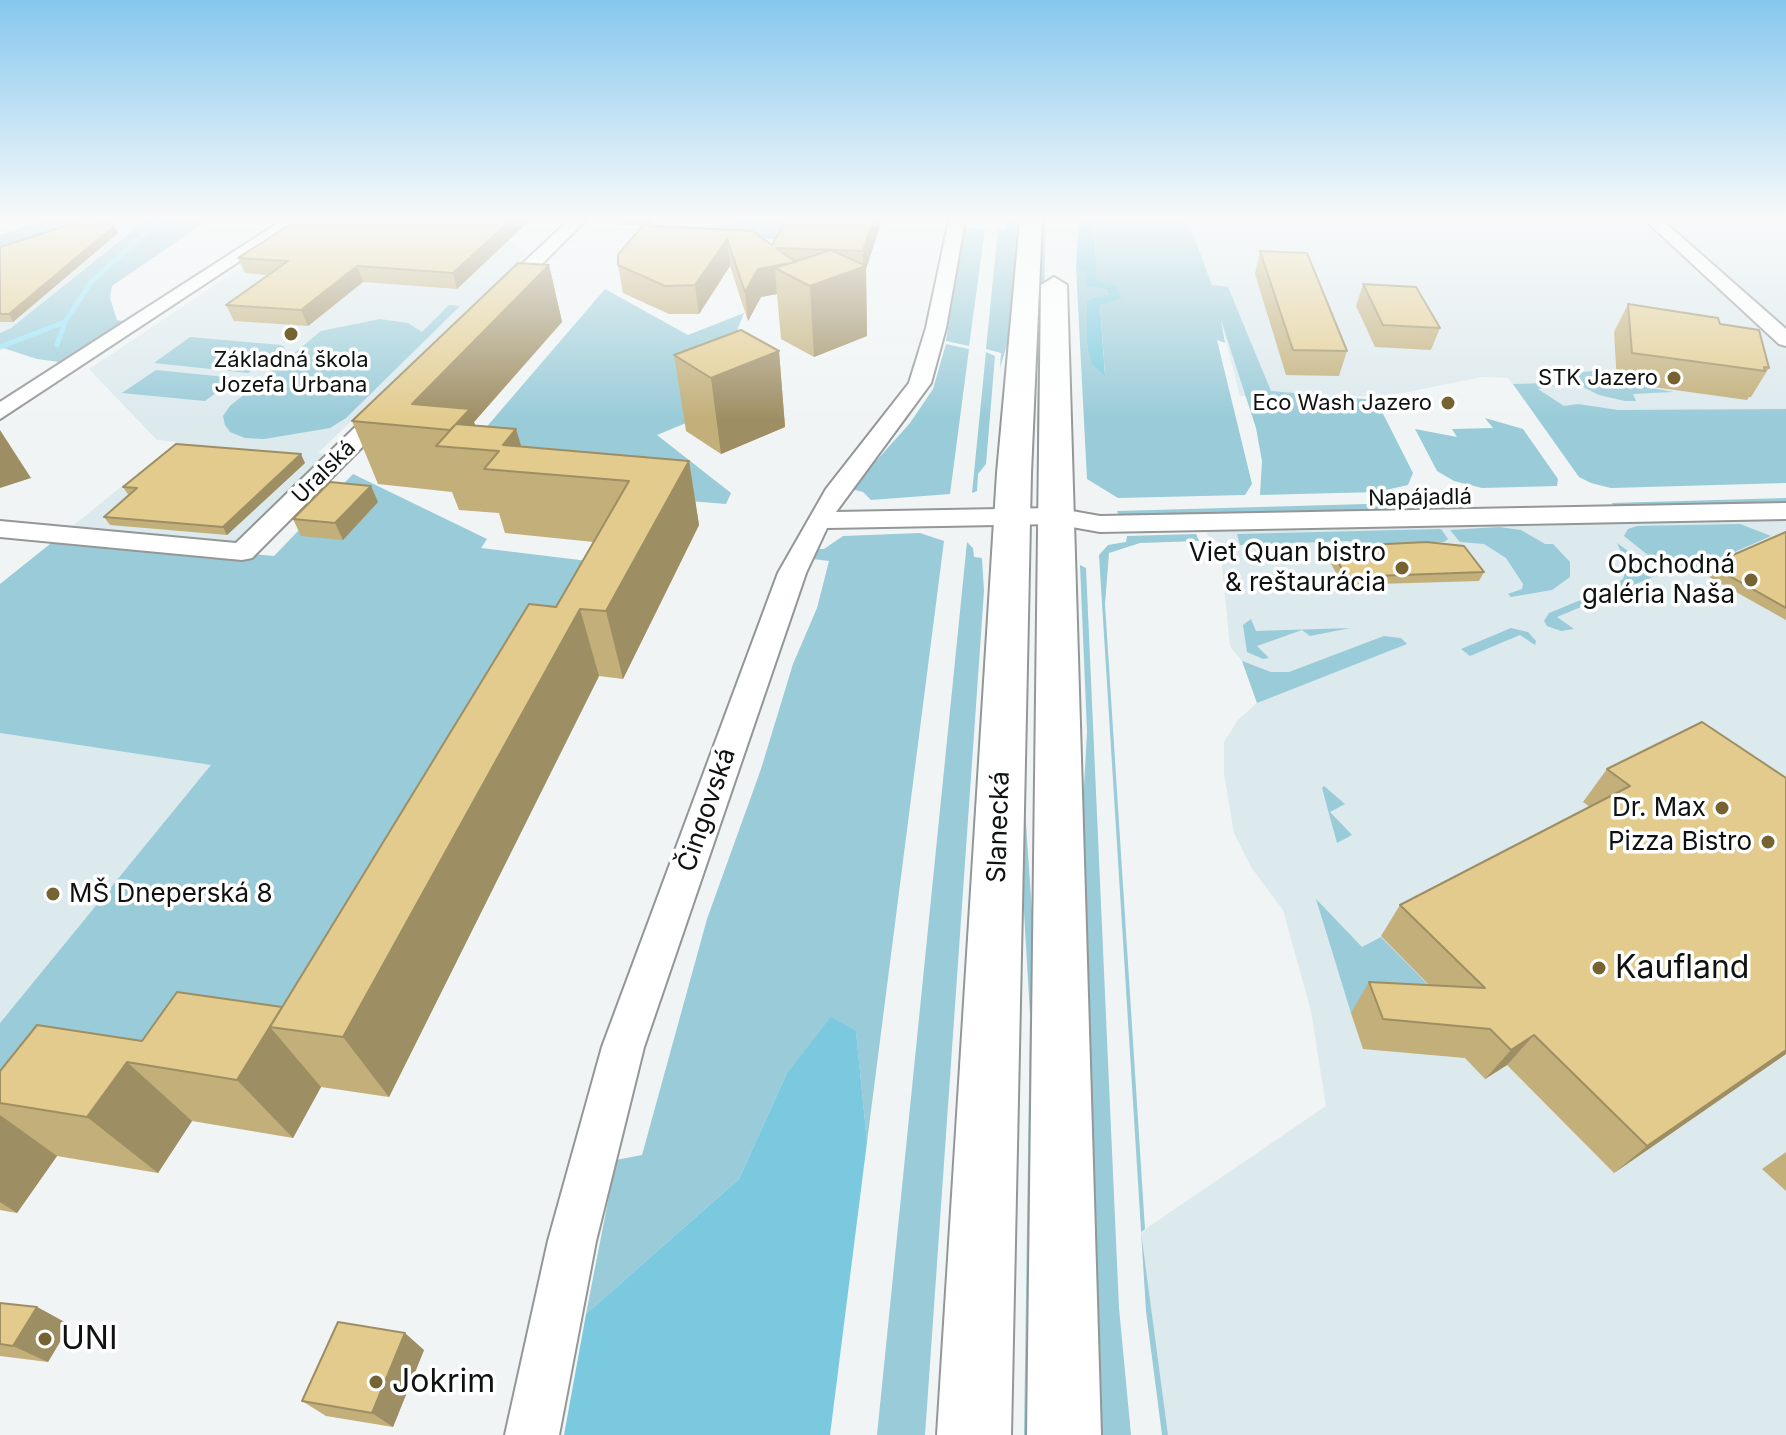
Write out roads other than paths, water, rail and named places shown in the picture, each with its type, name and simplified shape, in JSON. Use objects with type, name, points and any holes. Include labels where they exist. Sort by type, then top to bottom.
[{"type":"main road","name":"Slanecká","points":[[1032,287],[1034,516],[1064,1435]]},
{"type":"main road","name":"Slanecká","points":[[974,1435],[1052,287]]},
{"type":"street","points":[[0,412],[191,287]]},
{"type":"street","points":[[482,313],[509,287]]},
{"type":"street","name":"Čingovská","points":[[532,1435],[572,1241],[623,1047],[792,573],[818,520],[920,383],[944,287]]},
{"type":"street","points":[[1727,287],[1786,340]]},
{"type":"street","name":"Uralská","points":[[0,529],[242,552],[405,391]]},
{"type":"street","name":"Napájadlá","points":[[1034,516],[1098,505],[1786,490]]},
{"type":"street","name":"Napájadlá","points":[[1034,516],[1106,524],[1786,511]]},
{"type":"street","points":[[818,520],[1034,516]]},
{"type":"waterway","points":[[65,322],[88,287]]},
{"type":"waterway","points":[[0,347],[65,322]]},
{"type":"waterway","points":[[57,345],[65,322]]},
{"type":"place","name":"Základná škola Jozefa Urbana","points":[[291,334]]},
{"type":"place","name":"STK Jazero","points":[[1674,378]]},
{"type":"place","name":"Eco Wash Jazero","points":[[1448,403]]},
{"type":"place","name":"Viet Quan bistro & reštaurácia","points":[[1402,568]]},
{"type":"place","name":"Obchodná galéria Naša","points":[[1751,580]]},
{"type":"place","name":"Dr. Max","points":[[1722,808]]},
{"type":"place","name":"Pizza Bistro","points":[[1768,842]]},
{"type":"place","name":"MŠ Dneperská 8","points":[[53,894]]},
{"type":"place","name":"Kaufland","points":[[1599,968]]},
{"type":"place","name":"UNI","points":[[45,1339]]},
{"type":"place","name":"Jokrim","points":[[376,1382]]}]
